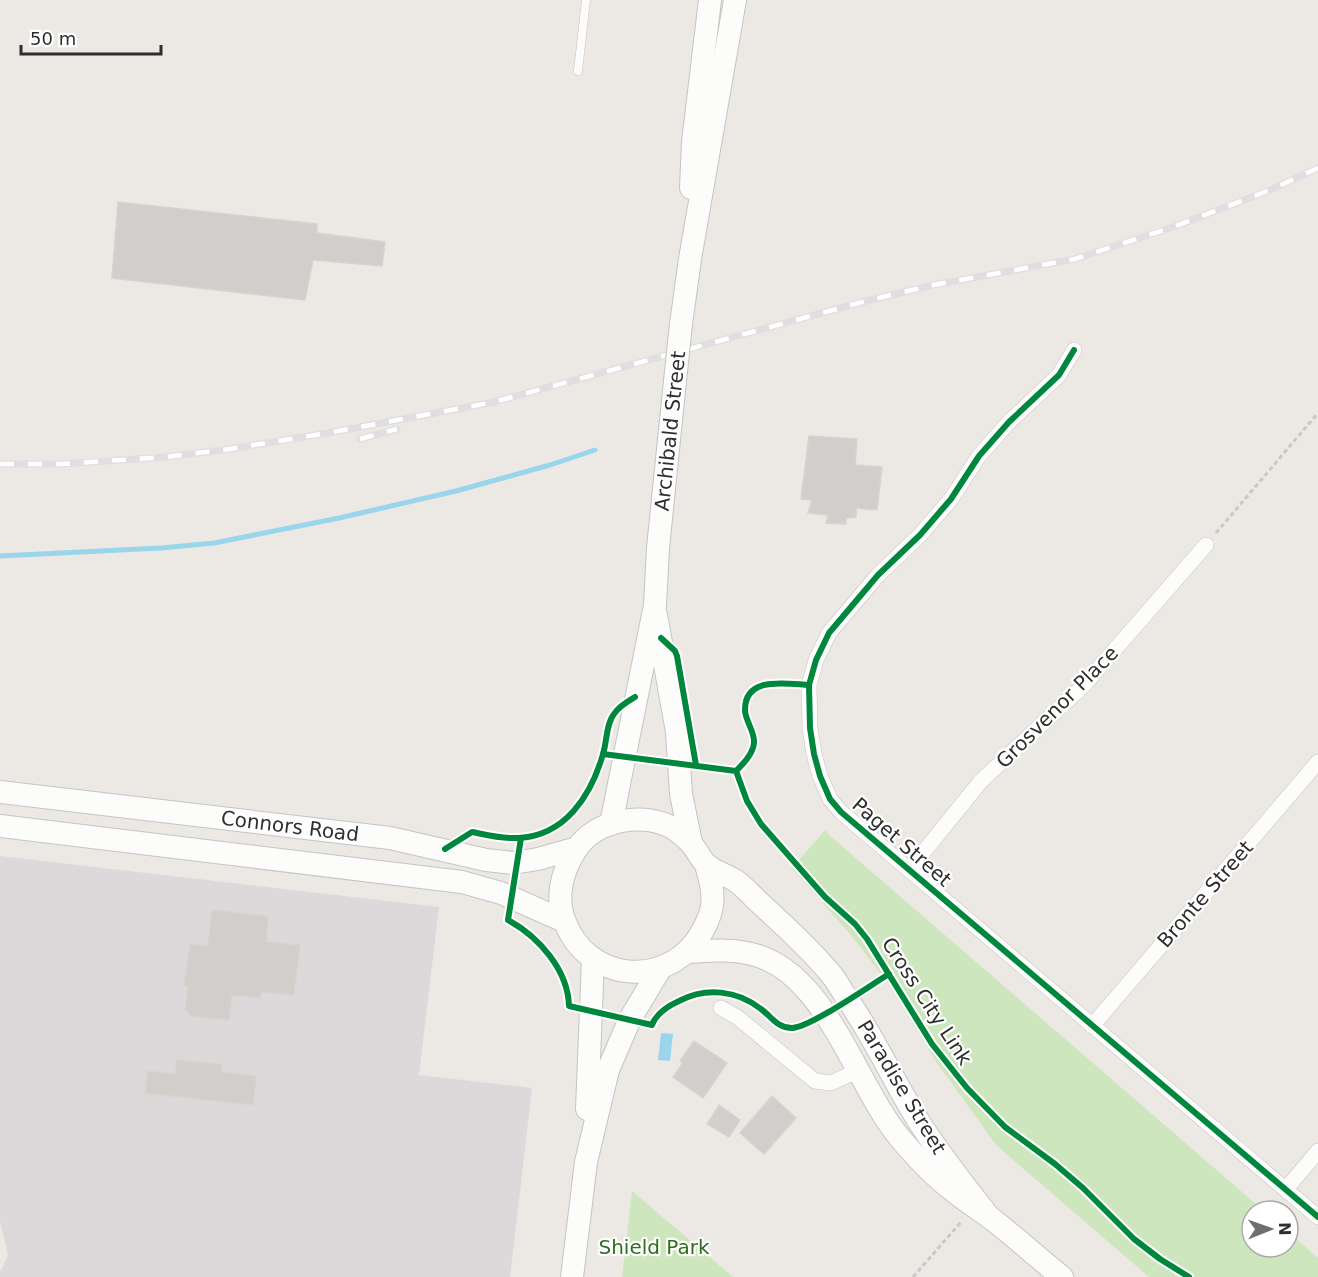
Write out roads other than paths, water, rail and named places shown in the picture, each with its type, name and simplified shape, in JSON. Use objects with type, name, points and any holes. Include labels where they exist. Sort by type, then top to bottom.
[{"type":"street","name":"Archibald Street","points":[[690,259],[692,151],[710,0]]},
{"type":"street","name":"Archibald Street","points":[[610,824],[655,605],[658,548],[681,324],[690,259],[735,0]]},
{"type":"street","name":"Paget Street","points":[[1074,350],[1059,375],[1009,422],[979,456],[951,499],[921,535],[878,575],[829,633],[816,660],[809,685],[810,728],[820,776],[830,799],[840,812],[1318,1217]]},
{"type":"street","name":"Grosvenor Place","points":[[909,870],[981,781],[1083,686],[1206,545]]},
{"type":"street","name":"Archibald Street","points":[[655,605],[677,732],[681,795],[691,843]]},
{"type":"street","name":"Bronte Street","points":[[1092,1026],[1318,762]]},
{"type":"street","name":"Connors Road","points":[[0,792],[390,838],[486,860],[513,863],[538,859],[577,848]]},
{"type":"street","points":[[632,819],[654,821],[674,829],[691,843],[706,865],[712,885],[712,906],[707,926],[688,952],[680,959],[660,969],[637,973],[614,969],[593,959],[576,943],[564,921],[560,896],[564,870],[577,848],[592,833],[610,824],[632,819]]},
{"type":"street","name":"Connors Road","points":[[0,826],[462,882],[501,893],[564,921]]},
{"type":"street","name":"Paradise Street","points":[[706,865],[735,881],[832,974],[865,1025],[918,1121],[950,1168],[989,1217]]},
{"type":"street","name":"Paradise Street","points":[[688,952],[725,950],[749,953],[776,963],[794,976],[825,1013],[857,1071],[904,1143],[949,1188],[989,1217],[1062,1277]]},
{"type":"street","points":[[572,1277],[586,1162],[593,959]]},
{"type":"street","points":[[586,1162],[608,1070],[630,1019],[660,969]]},
{"type":"street","name":"Paradise Street","points":[[721,1008],[744,1022],[815,1082],[831,1083],[857,1071]]},
{"type":"street","points":[[1286,1189],[1318,1150]]},
{"type":"lane","points":[[578,70],[586,0]]},
{"type":"water","points":[[661,1033],[673,1034],[670,1061],[658,1060]]},
{"type":"waterway","points":[[0,556],[214,543],[339,518],[456,491],[595,450]]},
{"type":"railway","points":[[0,464],[62,464],[165,457],[230,449],[494,402],[866,301],[933,285],[1075,259],[1173,227],[1270,190],[1318,168]]},
{"type":"railway","points":[[360,439],[397,429]]},
{"type":"park label","name":"Shield Park","points":[[654,1247]]}]
